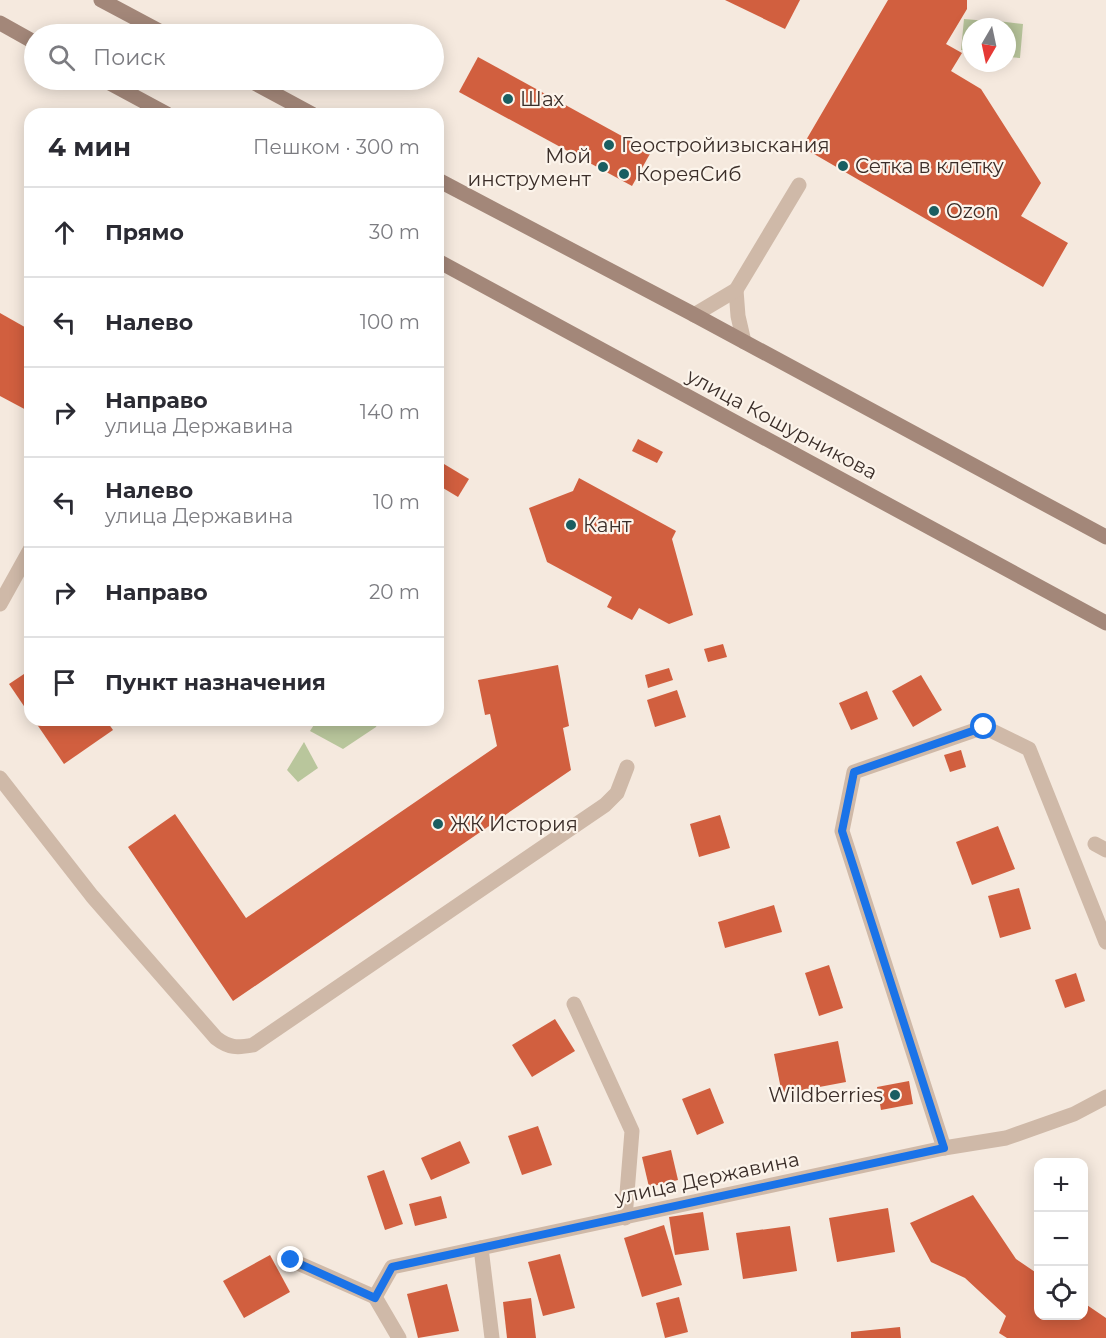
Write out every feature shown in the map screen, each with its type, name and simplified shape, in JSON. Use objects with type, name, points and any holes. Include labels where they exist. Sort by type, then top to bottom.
[{"type":"main road","points":[[101,0],[146,24]]},
{"type":"main road","points":[[0,23],[24,36]]},
{"type":"main road","points":[[123,90],[156,108]]},
{"type":"main road","points":[[268,90],[301,108]]},
{"type":"main road","points":[[444,183],[1106,537]]},
{"type":"main road","name":"улица Кошурникова","points":[[444,264],[1106,623]]},
{"type":"street","points":[[694,315],[736,290],[798,186]]},
{"type":"street","points":[[736,290],[738,316],[744,342]]},
{"type":"street","points":[[0,604],[24,561]]},
{"type":"street","points":[[944,1148],[842,831],[854,772],[984,727],[1029,748],[1106,942]]},
{"type":"street","points":[[0,778],[92,896],[216,1038],[226,1046],[239,1048],[253,1045],[605,805],[617,793],[627,767]]},
{"type":"street","points":[[574,1004],[632,1131],[625,1218]]},
{"type":"street","name":"улица Державина","points":[[375,1298],[392,1267],[944,1148],[1006,1138],[1074,1113],[1106,1097]]},
{"type":"street","points":[[481,1248],[492,1338]]},
{"type":"street","points":[[291,1260],[375,1298],[399,1338]]},
{"type":"green space","points":[[1016,23],[1023,24],[1020,58],[1016,58]]},
{"type":"green space","points":[[313,726],[376,726],[343,749],[310,731]]},
{"type":"green space","points":[[304,742],[318,768],[298,782],[287,770]]},
{"type":"building","points":[[725,0],[800,0],[785,29]]},
{"type":"building","points":[[888,0],[967,0],[967,9],[946,44],[962,53],[951,71],[981,89],[1041,183],[1021,216],[1068,243],[1043,287],[802,147]]},
{"type":"building","points":[[478,57],[651,152],[632,186],[459,92]]},
{"type":"building","points":[[0,313],[24,327],[24,409],[0,396]]},
{"type":"building","points":[[638,439],[663,452],[657,463],[632,451]]},
{"type":"building","points":[[444,464],[469,479],[458,497],[444,489]]},
{"type":"building","points":[[579,478],[676,531],[672,539],[693,615],[669,624],[639,608],[632,620],[607,607],[612,597],[547,562],[529,508],[573,491]]},
{"type":"building","points":[[723,644],[727,657],[708,662],[704,649]]},
{"type":"building","name":"ЖК История","points":[[558,665],[569,726],[563,728],[571,770],[233,1001],[128,847],[175,814],[246,918],[497,746],[490,714],[485,715],[478,680]]},
{"type":"building","points":[[669,668],[673,680],[648,688],[645,675]]},
{"type":"building","points":[[24,674],[24,706],[9,684]]},
{"type":"building","points":[[921,675],[942,710],[913,727],[892,691]]},
{"type":"building","points":[[677,690],[686,717],[655,727],[647,700]]},
{"type":"building","points":[[867,691],[878,719],[851,730],[839,703]]},
{"type":"building","points":[[38,726],[110,726],[113,730],[64,764]]},
{"type":"building","points":[[961,750],[966,767],[950,772],[944,755]]},
{"type":"building","points":[[720,815],[730,848],[699,857],[690,824]]},
{"type":"building","points":[[998,826],[1015,869],[972,885],[956,842]]},
{"type":"building","points":[[1019,888],[1031,929],[1000,938],[988,896]]},
{"type":"building","points":[[774,905],[782,932],[725,948],[718,922]]},
{"type":"building","points":[[829,965],[843,1008],[819,1016],[805,973]]},
{"type":"building","points":[[1076,973],[1085,1001],[1065,1008],[1055,980]]},
{"type":"building","points":[[555,1019],[575,1051],[532,1077],[512,1045]]},
{"type":"building","points":[[838,1041],[846,1082],[782,1094],[774,1054]]},
{"type":"building","name":"Wildberries","points":[[909,1081],[913,1104],[881,1110],[877,1087]]},
{"type":"building","points":[[710,1088],[724,1123],[697,1135],[682,1099]]},
{"type":"building","points":[[538,1126],[552,1165],[522,1175],[508,1136]]},
{"type":"building","points":[[460,1141],[470,1163],[431,1180],[421,1158]]},
{"type":"building","points":[[671,1150],[678,1180],[649,1187],[642,1157]]},
{"type":"building","points":[[384,1170],[403,1224],[385,1230],[367,1176]]},
{"type":"building","points":[[973,1195],[1016,1259],[1034,1271],[1034,1320],[1088,1320],[1088,1306],[1106,1318],[1106,1338],[1007,1338],[999,1333],[1006,1316],[965,1278],[931,1262],[910,1223]]},
{"type":"building","points":[[441,1196],[447,1218],[415,1226],[409,1204]]},
{"type":"building","points":[[888,1208],[895,1252],[837,1262],[829,1218]]},
{"type":"building","points":[[703,1212],[709,1250],[675,1255],[669,1217]]},
{"type":"building","points":[[664,1225],[682,1285],[642,1297],[624,1238]]},
{"type":"building","points":[[790,1226],[797,1271],[743,1279],[736,1233]]},
{"type":"building","points":[[560,1254],[575,1308],[543,1316],[528,1262]]},
{"type":"building","points":[[270,1255],[290,1292],[244,1318],[223,1281]]},
{"type":"building","points":[[447,1284],[459,1331],[418,1338],[407,1294]]},
{"type":"building","points":[[679,1297],[688,1332],[665,1338],[656,1303]]},
{"type":"building","points":[[531,1298],[536,1338],[507,1338],[503,1302]]},
{"type":"building","points":[[900,1327],[901,1338],[851,1338],[851,1332]]},
{"type":"place","name":"Шах","points":[[508,99]]},
{"type":"place","name":"Геостройизыскания","points":[[609,145]]},
{"type":"place","name":"Сетка в клетку","points":[[843,166]]},
{"type":"place","name":"Мой инструмент","points":[[603,167]]},
{"type":"place","name":"КореяСиб","points":[[624,174]]},
{"type":"place","name":"Ozon","points":[[934,211]]},
{"type":"place","name":"Кант","points":[[571,525]]},
{"type":"place","name":"ЖК История","points":[[438,824]]},
{"type":"place","name":"Wildberries","points":[[895,1095]]},
{"type":"route","points":[[291,1260],[375,1298],[392,1267],[944,1148],[842,831],[854,772],[984,727]]}]
